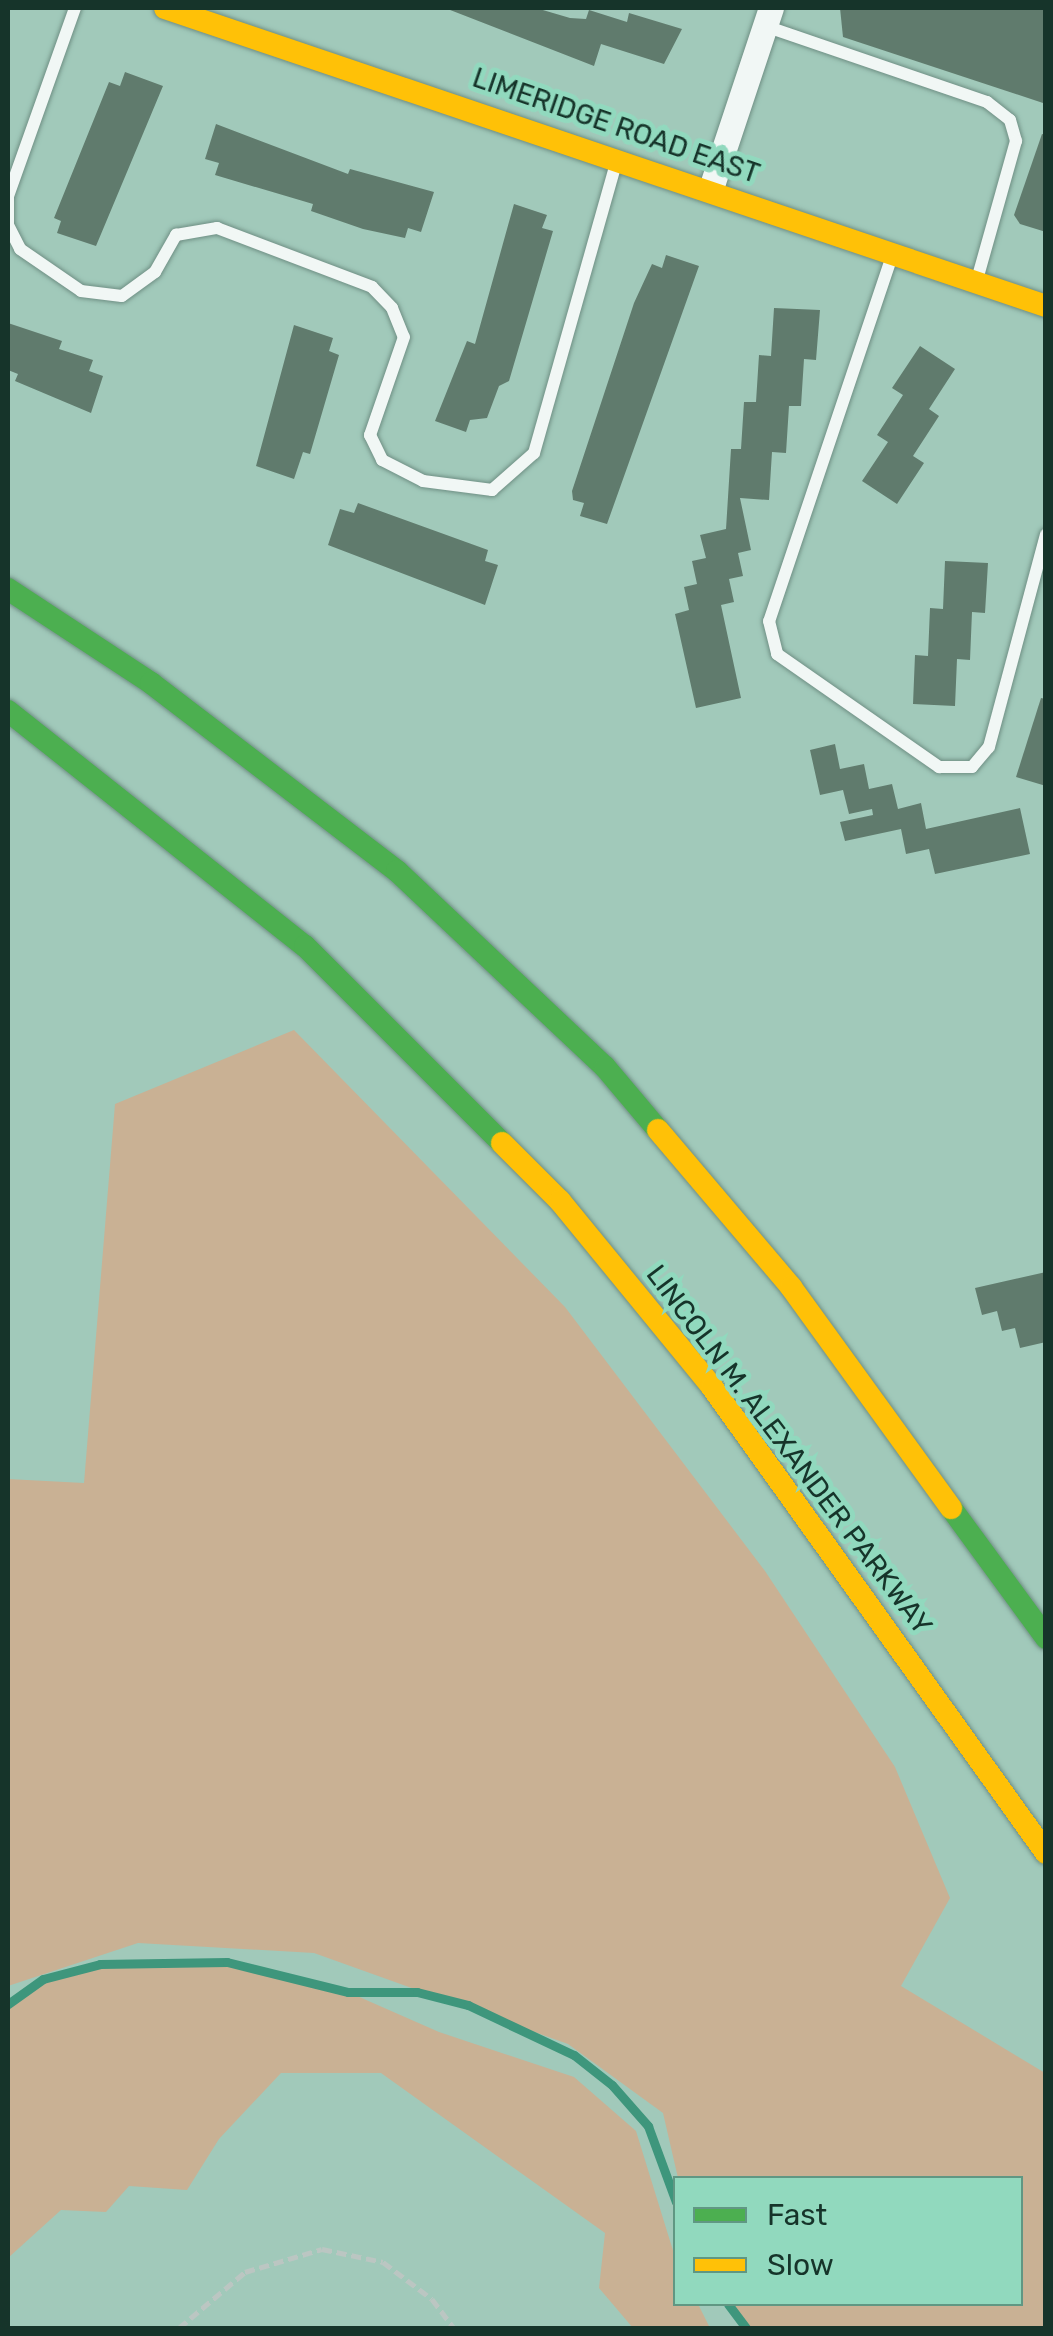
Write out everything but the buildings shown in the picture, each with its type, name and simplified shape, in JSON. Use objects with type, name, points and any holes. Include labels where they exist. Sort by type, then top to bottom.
[{"type":"main road","name":"LIMERIDGE ROAD EAST","points":[[165,8],[711,188],[1046,306]]},
{"type":"main road","points":[[8,589],[151,683],[397,871],[606,1068],[791,1287],[1046,1638]]},
{"type":"main road","name":"LINCOLN M. ALEXANDER PARKWAY","points":[[8,711],[305,946],[560,1201],[712,1388],[1046,1853]]},
{"type":"street","points":[[711,188],[768,17]]},
{"type":"lane","points":[[76,8],[8,196],[8,225],[20,250],[81,291],[122,296],[155,272],[176,235],[217,228],[372,287],[392,308],[404,337],[370,435],[382,460],[423,481],[492,490],[534,453],[618,157]]},
{"type":"lane","points":[[768,17],[987,102],[1010,120],[1016,140],[976,282]]},
{"type":"lane","points":[[893,254],[769,621],[776,654],[939,766],[972,767],[989,747],[1046,536]]},
{"type":"path","points":[[179,2328],[246,2272],[322,2249],[383,2262],[432,2299],[454,2328]]},
{"type":"shaded area","points":[[294,1030],[565,1307],[765,1571],[895,1767],[950,1898],[901,1986],[1045,2073],[1045,2328],[746,2328],[730,2306],[1023,2306],[1023,2176],[678,2176],[663,2113],[568,2044],[314,1953],[138,1943],[8,1986],[8,1479],[84,1483],[115,1104]]},
{"type":"shaded area","points":[[227,1962],[348,1992],[439,2032],[574,2077],[636,2131],[673,2251],[673,2306],[699,2306],[710,2328],[633,2328],[599,2288],[605,2233],[381,2073],[281,2073],[219,2139],[187,2190],[129,2186],[106,2212],[61,2210],[8,2258],[8,2008],[43,1979],[100,1964]]},
{"type":"waterway","points":[[8,2004],[43,1979],[100,1964],[227,1962],[348,1992],[417,1992],[468,2005],[574,2055],[612,2085],[648,2126],[673,2194]]},
{"type":"waterway","points":[[730,2306],[746,2328]]},
{"type":"traffic: fast","points":[[8,589],[151,683],[397,871],[605,1067],[658,1130]]},
{"type":"traffic: fast","points":[[8,711],[305,946],[502,1143]]},
{"type":"traffic: fast","points":[[951,1508],[1046,1638]]},
{"type":"traffic: slow","points":[[165,8],[1046,306]]},
{"type":"traffic: slow","points":[[658,1130],[791,1287],[951,1508]]},
{"type":"traffic: slow","points":[[502,1143],[560,1201],[712,1387],[1046,1853]]}]
